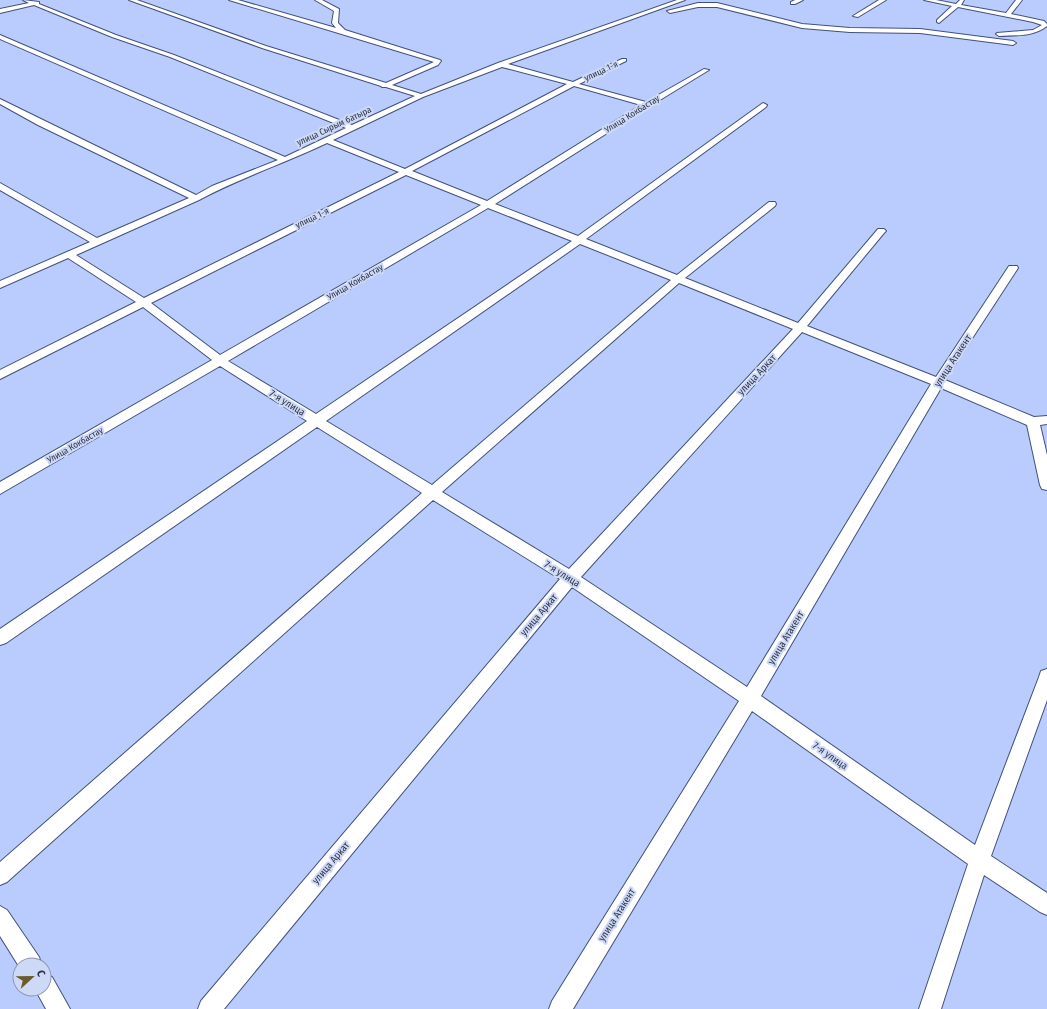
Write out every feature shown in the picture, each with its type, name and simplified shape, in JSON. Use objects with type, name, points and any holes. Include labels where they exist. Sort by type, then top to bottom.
[{"type":"street","points":[[26,0],[352,128]]},
{"type":"street","points":[[0,11],[47,0]]},
{"type":"street","points":[[132,0],[264,47],[384,86],[421,96]]},
{"type":"street","points":[[232,0],[438,61],[436,64],[384,86]]},
{"type":"street","points":[[318,0],[337,10],[335,23],[343,32]]},
{"type":"street","name":"улица Сырым батыра","points":[[0,285],[196,198],[215,188],[285,160],[421,96],[500,64],[682,0]]},
{"type":"street","points":[[793,3],[800,0]]},
{"type":"street","points":[[856,16],[883,0]]},
{"type":"street","points":[[927,0],[1039,21],[1044,24],[1037,31],[1023,34],[965,36]]},
{"type":"street","points":[[940,21],[964,0]]},
{"type":"street","points":[[1008,15],[1019,0]]},
{"type":"street","points":[[644,13],[655,13],[698,5],[717,5],[802,26],[850,30],[920,31],[1013,43]]},
{"type":"street","points":[[0,37],[285,160]]},
{"type":"street","name":"улица 1-я","points":[[0,374],[405,172],[573,84],[624,60]]},
{"type":"street","points":[[500,64],[647,104]]},
{"type":"street","name":"Улица Кокбастау","points":[[0,489],[488,204],[647,104],[706,70]]},
{"type":"street","points":[[0,101],[196,198]]},
{"type":"street","points":[[0,638],[317,422],[579,240],[762,105]]},
{"type":"street","points":[[325,140],[938,382],[1033,422],[1047,420]]},
{"type":"street","points":[[0,186],[97,242]]},
{"type":"street","points":[[0,875],[432,493],[678,280],[772,204]]},
{"type":"street","name":"улица Аркат","points":[[209,1009],[570,578],[800,328],[881,231]]},
{"type":"street","name":"7-я улица","points":[[69,255],[143,302],[220,361],[570,578],[750,699],[979,860],[1047,905]]},
{"type":"street","name":"улица Атакент","points":[[560,1009],[750,699],[938,382],[1014,268]]},
{"type":"street","points":[[1033,422],[1047,485]]},
{"type":"street","points":[[930,1009],[979,860],[1047,677]]},
{"type":"street","points":[[0,916],[26,957]]},
{"type":"street","points":[[52,997],[59,1009]]}]
